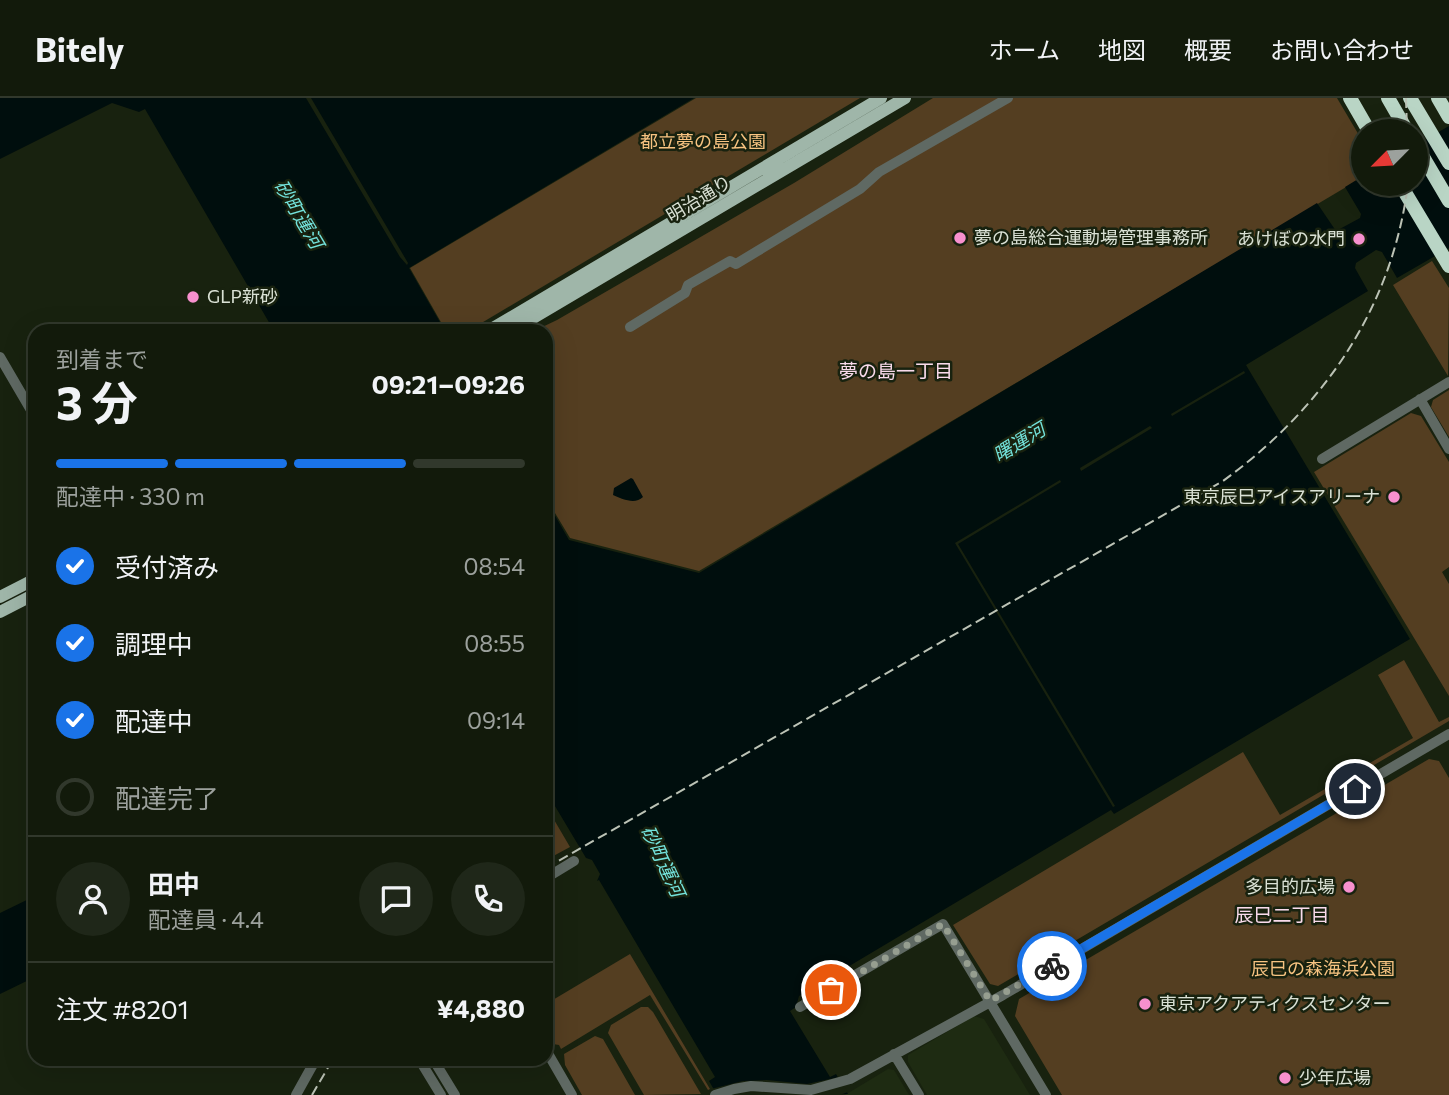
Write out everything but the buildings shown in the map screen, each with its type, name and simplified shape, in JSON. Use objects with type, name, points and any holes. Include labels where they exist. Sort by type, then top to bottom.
[{"type":"highway","points":[[1350,98],[1362,119]]},
{"type":"highway","points":[[1361,98],[1373,119]]},
{"type":"highway","points":[[1388,98],[1400,119]]},
{"type":"highway","points":[[1410,98],[1449,163]]},
{"type":"highway","points":[[1438,98],[1449,117]]},
{"type":"highway","points":[[1428,165],[1449,201]]},
{"type":"highway","points":[[1407,196],[1449,266]]},
{"type":"highway","points":[[1418,196],[1449,247]]},
{"type":"main road","name":"明治通り","points":[[500,324],[881,98]]},
{"type":"main road","name":"明治通り","points":[[524,324],[905,98]]},
{"type":"main road","points":[[0,597],[28,583]]},
{"type":"main road","points":[[0,612],[28,598]]},
{"type":"street","points":[[629,327],[685,293],[688,285],[730,261],[736,264],[860,189],[878,172],[1008,98]]},
{"type":"street","points":[[0,357],[28,405]]},
{"type":"street","points":[[1322,458],[1449,382]]},
{"type":"street","points":[[1420,399],[1449,449]]},
{"type":"street","points":[[729,1095],[752,1091],[798,1095],[826,1092],[844,1084],[1449,734]]},
{"type":"street","points":[[553,874],[574,861]]},
{"type":"street","points":[[800,1007],[943,924],[1046,1095]]},
{"type":"street","points":[[895,1056],[919,1095]]},
{"type":"street","points":[[553,1062],[572,1095]]},
{"type":"street","points":[[296,1095],[312,1066]]},
{"type":"street","points":[[422,1066],[441,1095]]},
{"type":"street","points":[[437,1066],[454,1095]]},
{"type":"street","points":[[715,1095],[743,1087],[801,1090],[844,1084]]},
{"type":"shaded area","points":[[974,1016],[984,1019],[1030,1095],[927,1095],[908,1062],[908,1055]]},
{"type":"shaded area","points":[[888,1069],[894,1070],[909,1095],[845,1095]]},
{"type":"green space","name":"都立夢の島公園","points":[[696,98],[860,98],[480,324],[442,324],[410,268]]},
{"type":"green space","points":[[933,98],[1337,98],[1351,122],[1351,184],[699,571],[570,538],[553,510],[553,324],[549,324],[794,183]]},
{"type":"green space","points":[[1432,261],[1449,288],[1448,376],[1393,285]]},
{"type":"green space","points":[[1449,390],[1449,437],[1431,407],[1433,400]]},
{"type":"green space","points":[[1411,413],[1421,416],[1449,462],[1449,567],[1442,572],[1449,584],[1449,696],[1314,472]]},
{"type":"green space","points":[[1404,660],[1439,722],[1449,717],[1449,721],[998,986],[990,984],[953,925],[1243,752],[1280,815],[1413,738],[1378,675]]},
{"type":"green space","name":"辰巳の森海浜公園","points":[[1429,759],[1439,761],[1449,778],[1449,1095],[1062,1095],[1015,1016],[1019,999]]},
{"type":"green space","points":[[553,818],[570,847],[553,856]]},
{"type":"green space","points":[[630,954],[710,1089],[708,1090],[650,995],[561,1049],[559,1045],[553,1044],[553,1000]]},
{"type":"green space","points":[[641,1007],[648,1007],[653,1012],[701,1094],[644,1095],[608,1033],[611,1025]]},
{"type":"green space","points":[[595,1036],[603,1039],[635,1095],[582,1095],[565,1065],[564,1054]]},
{"type":"water","name":"砂町運河","points":[[0,98],[694,98],[409,268],[441,324],[270,324],[145,109],[139,112],[112,103],[0,159]]},
{"type":"water","points":[[1449,126],[1449,248],[1397,278],[1382,252],[1376,250],[1356,263],[1355,268],[1368,291],[1246,365],[1410,639],[1114,814],[1111,810],[799,996],[796,1007],[790,1011],[830,1077],[836,1074],[848,1094],[717,1095],[709,1081],[715,1077],[599,880],[597,881],[600,874],[592,860],[586,858],[553,803],[553,512],[569,540],[699,573],[1317,203],[1336,231],[1360,218],[1361,214],[1345,187],[1351,183],[1351,196],[1428,196],[1428,138]]},
{"type":"water","points":[[631,478],[643,497],[632,501],[613,495],[614,488]]},
{"type":"water","points":[[28,899],[28,980],[0,994],[0,913]]},
{"type":"pier","points":[[306,98],[311,98],[407,265],[400,257]]},
{"type":"pier","points":[[1244,371],[1245,373],[1172,416],[1171,414]]},
{"type":"pier","points":[[1150,426],[1152,428],[1081,471],[1080,468]]},
{"type":"pier","points":[[1060,480],[1061,482],[958,544],[1115,806],[1113,807],[955,543]]},
{"type":"pier","points":[[839,1077],[848,1092],[840,1095],[714,1095],[711,1089],[743,1081],[767,1080],[807,1084]]},
{"type":"railway","points":[[1406,98],[1407,119]]},
{"type":"railway","points":[[553,864],[1223,481],[1292,421],[1321,388],[1347,352],[1369,314],[1386,273],[1400,230],[1406,196]]},
{"type":"railway","points":[[312,1095],[329,1066]]},
{"type":"way so far","points":[[831,990],[943,924],[990,1001],[1052,966]]},
{"type":"place","name":"夢の島総合運動場管理事務所","points":[[960,238]]},
{"type":"place","name":"あけぼの水門","points":[[1359,239]]},
{"type":"place","name":"GLP新砂","points":[[193,297]]},
{"type":"place","name":"東京辰巳アイスアリーナ","points":[[1394,497]]},
{"type":"place","name":"多目的広場","points":[[1349,887]]},
{"type":"place","name":"東京アクアティクスセンター","points":[[1145,1004]]},
{"type":"place","name":"少年広場","points":[[1285,1078]]},
{"type":"district","name":"夢の島一丁目","points":[[896,371]]},
{"type":"district","name":"辰巳二丁目","points":[[1282,915]]},
{"type":"route","points":[[1052,966],[1355,789]]},
{"type":"water label","name":"曙運河","points":[[1019,442]]}]
